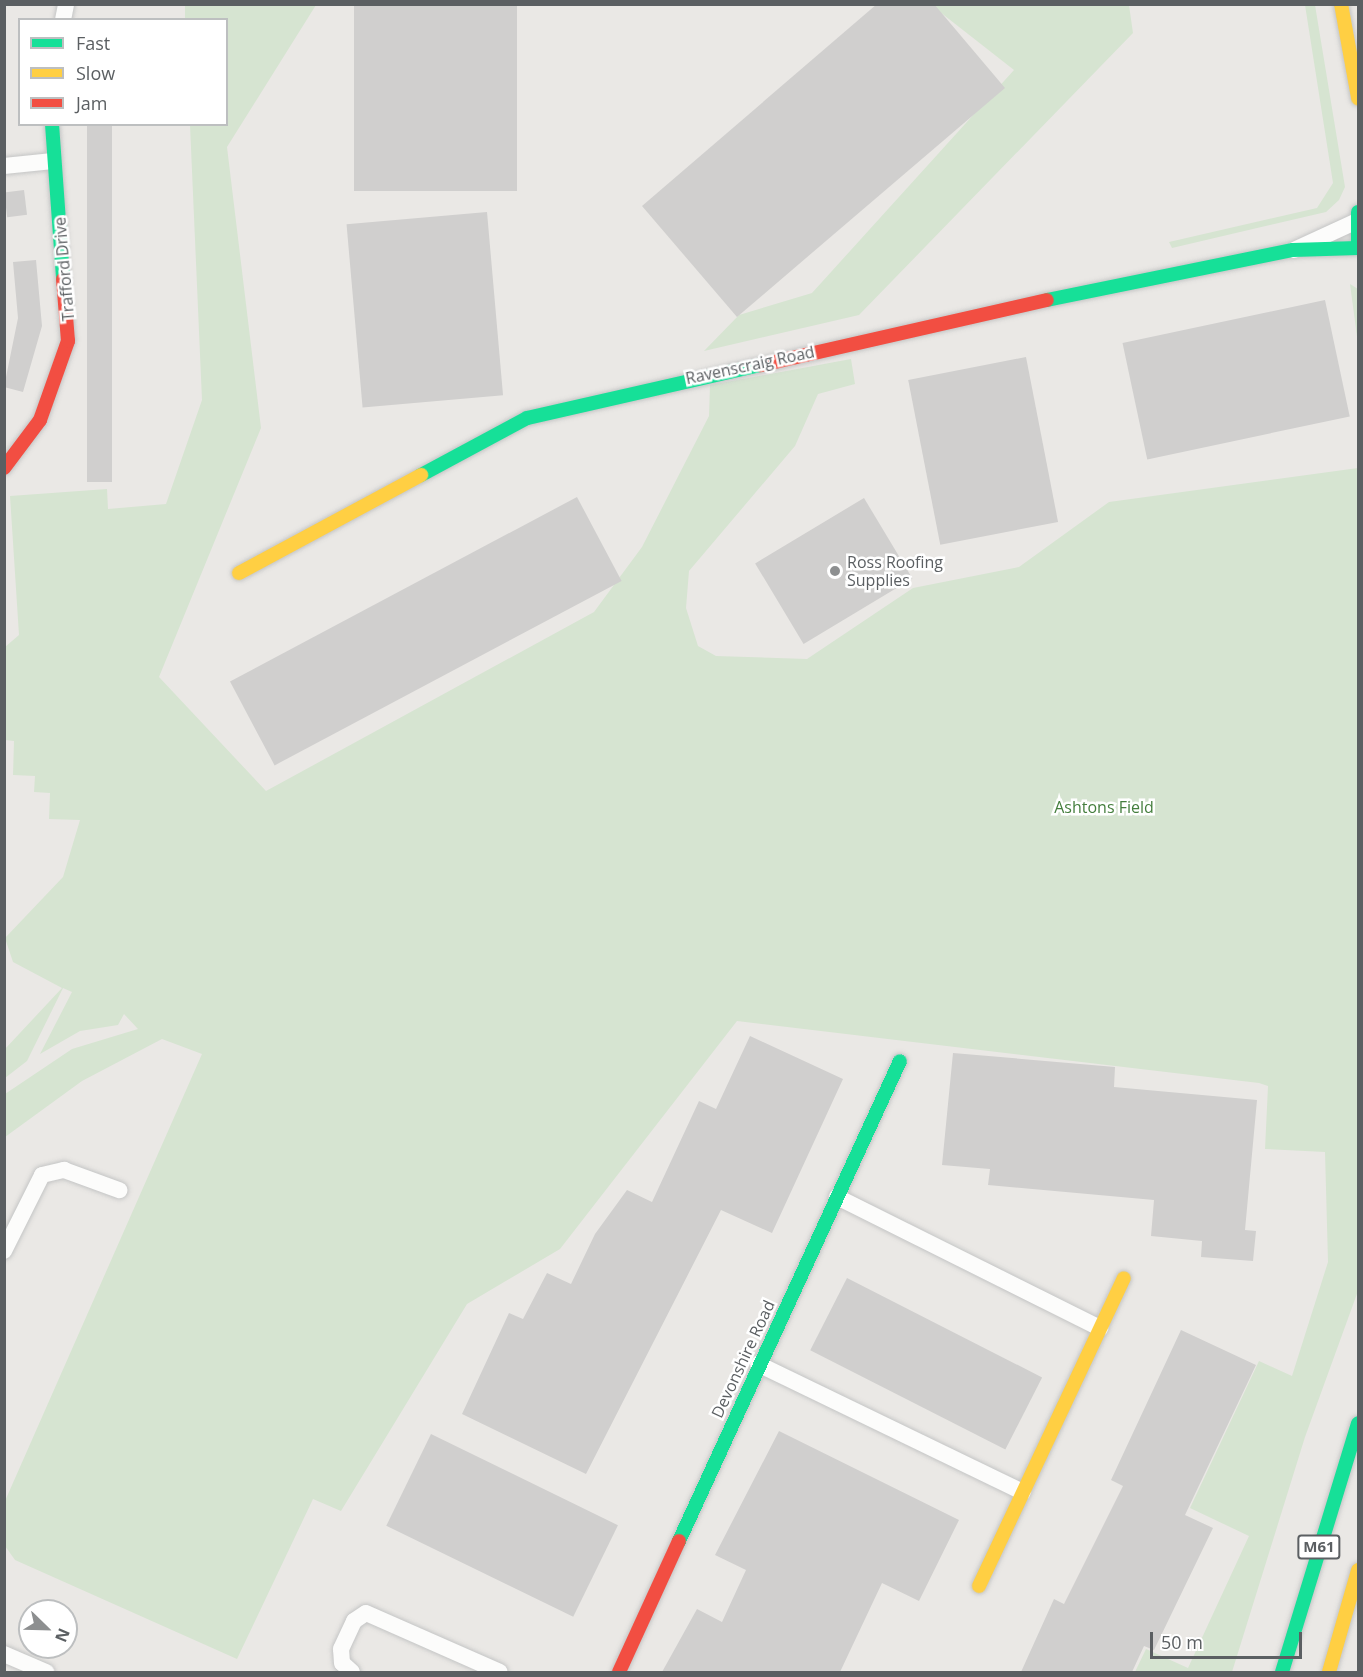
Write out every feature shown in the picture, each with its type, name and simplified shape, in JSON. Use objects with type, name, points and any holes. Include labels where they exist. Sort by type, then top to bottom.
[{"type":"main road","points":[[1341,4],[1359,98]]},
{"type":"main road","name":"Trafford Drive","points":[[4,468],[40,420],[68,341],[70,314],[53,161],[52,126]]},
{"type":"main road","points":[[1358,214],[1359,247]]},
{"type":"main road","name":"Ravenscraig Road","points":[[239,573],[526,418],[786,357],[1293,250],[1359,247]]},
{"type":"main road","name":"Devonshire Road","points":[[619,1672],[758,1364],[900,1061]]},
{"type":"main road","points":[[979,1586],[1124,1278]]},
{"type":"main road","name":"M61","points":[[1282,1672],[1359,1423]]},
{"type":"main road","name":"M61","points":[[1329,1672],[1359,1570]]},
{"type":"street","points":[[4,166],[53,161]]},
{"type":"street","name":"Ravenscraig Road","points":[[1293,250],[1358,214]]},
{"type":"street","points":[[101,1183],[107,1167]]},
{"type":"street","points":[[4,1251],[42,1175],[64,1170],[119,1190]]},
{"type":"street","points":[[837,1197],[1100,1328]]},
{"type":"street","points":[[758,1364],[1023,1492]]},
{"type":"street","points":[[352,1672],[342,1663],[341,1649],[354,1621],[366,1614],[500,1672]]},
{"type":"street","points":[[4,1654],[46,1672]]},
{"type":"green space","name":"Ashtons Field","points":[[185,5],[316,5],[227,147],[261,428],[159,677],[266,791],[594,612],[642,547],[709,416],[710,385],[851,359],[855,384],[818,394],[795,446],[689,571],[686,608],[698,646],[716,656],[807,659],[913,588],[1019,567],[1109,502],[1358,468],[1358,1291],[1305,1437],[1232,1672],[1135,1672],[1146,1649],[1188,1668],[1249,1536],[1190,1508],[1259,1361],[1292,1376],[1328,1262],[1325,1152],[1265,1149],[1268,1086],[1259,1083],[737,1021],[560,1249],[467,1304],[341,1511],[313,1499],[237,1659],[15,1560],[5,1546],[5,1501],[202,1054],[162,1039],[82,1081],[5,1137],[5,1094],[72,1049],[138,1029],[124,1014],[118,1025],[80,1031],[40,1054],[72,992],[63,988],[27,1061],[5,1078],[5,1049],[62,988],[13,962],[5,938],[63,877],[80,820],[49,819],[50,793],[34,792],[35,776],[13,775],[14,741],[5,740],[5,647],[19,635],[10,496],[107,489],[108,509],[166,504],[202,400],[190,126],[228,126],[228,18],[185,18]]},
{"type":"green space","points":[[931,5],[1129,5],[1133,33],[859,315],[704,351],[739,315],[812,293],[1014,70]]},
{"type":"green space","points":[[1305,5],[1315,5],[1345,187],[1339,200],[1326,212],[1172,248],[1169,242],[1317,208],[1333,183]]},
{"type":"green space","points":[[1350,284],[1358,289],[1358,344]]},
{"type":"building","points":[[354,4],[517,4],[517,191],[354,191]]},
{"type":"building","points":[[877,4],[934,4],[1005,88],[737,317],[642,206]]},
{"type":"building","points":[[87,126],[112,126],[112,482],[87,482]]},
{"type":"building","points":[[24,190],[27,215],[7,217],[4,192]]},
{"type":"building","points":[[487,212],[503,395],[363,408],[347,224]]},
{"type":"building","points":[[36,260],[42,326],[23,392],[4,387],[18,318],[13,262]]},
{"type":"building","points":[[1325,300],[1350,416],[1147,459],[1123,343]]},
{"type":"building","points":[[1026,357],[1058,522],[940,545],[908,380]]},
{"type":"building","points":[[577,497],[622,581],[275,765],[230,682]]},
{"type":"building","name":"Ross Roofing Supplies","points":[[864,498],[912,579],[804,644],[755,563]]},
{"type":"building","points":[[750,1036],[843,1079],[772,1233],[721,1210],[586,1474],[462,1414],[509,1313],[523,1319],[547,1273],[571,1284],[595,1234],[627,1190],[652,1202],[699,1101],[716,1109]]},
{"type":"building","points":[[953,1053],[1115,1067],[1114,1087],[1257,1100],[1245,1230],[1256,1231],[1253,1261],[1201,1257],[1202,1241],[1151,1236],[1154,1200],[988,1185],[990,1169],[942,1165]]},
{"type":"building","points":[[847,1278],[1042,1377],[1005,1450],[810,1350]]},
{"type":"building","points":[[1181,1330],[1256,1365],[1185,1515],[1213,1528],[1154,1650],[1144,1646],[1132,1672],[1021,1672],[1054,1599],[1064,1604],[1123,1486],[1111,1480]]},
{"type":"building","points":[[779,1431],[959,1520],[919,1601],[882,1583],[840,1672],[662,1672],[697,1609],[722,1622],[746,1570],[715,1555]]},
{"type":"building","points":[[431,1434],[618,1525],[573,1617],[386,1526]]},
{"type":"traffic: fast","points":[[52,126],[63,279]]},
{"type":"traffic: fast","points":[[1358,212],[1358,246]]},
{"type":"traffic: fast","points":[[1047,300],[1293,250],[1358,248]]},
{"type":"traffic: fast","points":[[421,475],[527,418],[761,365]]},
{"type":"traffic: fast","points":[[679,1541],[900,1061]]},
{"type":"traffic: fast","points":[[1282,1672],[1358,1423]]},
{"type":"traffic: slow","points":[[1341,4],[1358,98]]},
{"type":"traffic: slow","points":[[239,573],[421,475]]},
{"type":"traffic: slow","points":[[979,1586],[1124,1278]]},
{"type":"traffic: slow","points":[[1329,1672],[1358,1570]]},
{"type":"traffic: jam","points":[[4,468],[40,420],[68,341],[63,279]]},
{"type":"traffic: jam","points":[[761,365],[1047,300]]},
{"type":"traffic: jam","points":[[619,1672],[679,1541]]},
{"type":"place","name":"Ross Roofing Supplies","points":[[835,571]]}]
